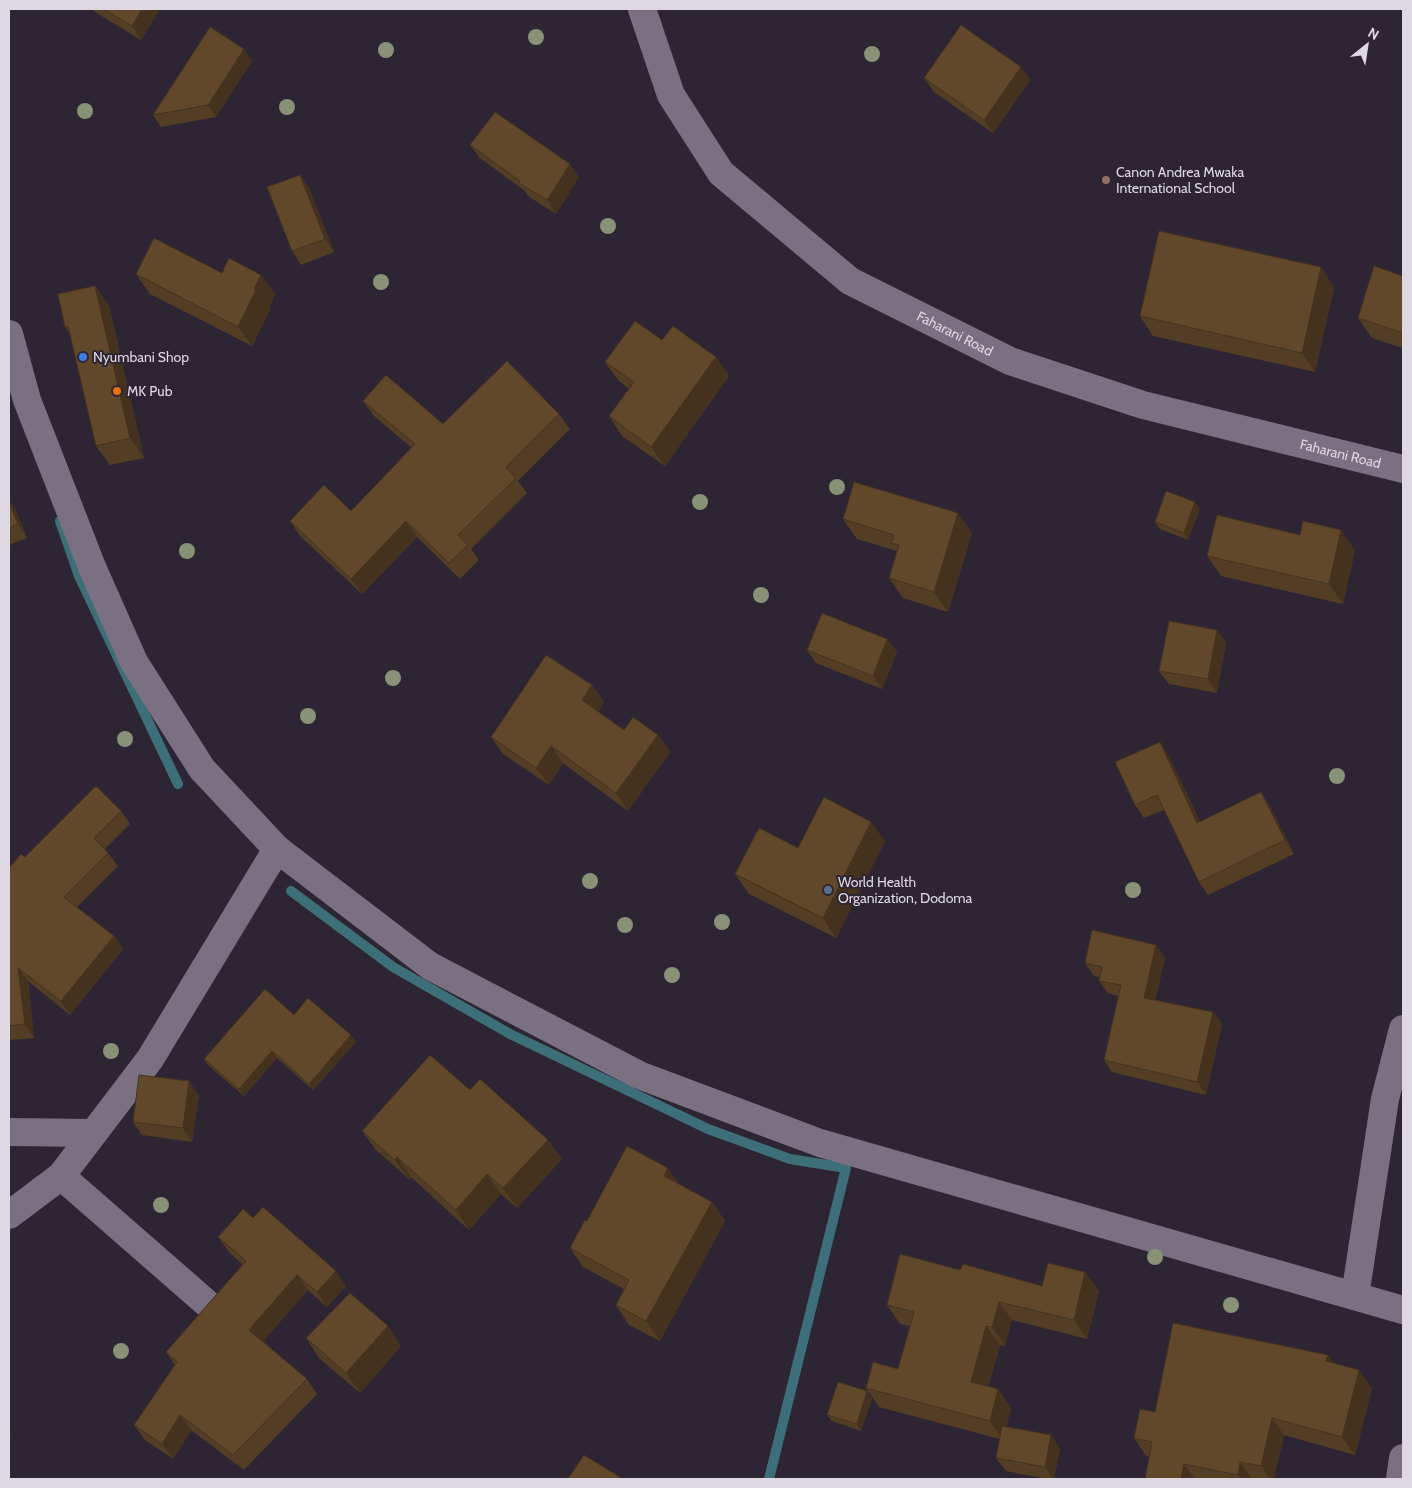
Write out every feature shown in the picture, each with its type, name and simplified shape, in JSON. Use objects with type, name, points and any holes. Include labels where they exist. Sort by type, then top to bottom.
[{"type":"street","name":"Faharani Road","points":[[642,9],[671,95],[721,173],[850,281],[1010,362],[1144,405],[1403,470]]},
{"type":"street","points":[[9,334],[31,409],[92,567],[134,662],[202,769],[277,849],[430,966],[639,1075],[820,1143],[1403,1310]]},
{"type":"street","points":[[9,1215],[60,1176],[150,1059],[277,849]]},
{"type":"street","points":[[1356,1296],[1385,1099],[1403,1028]]},
{"type":"street","points":[[9,1132],[93,1133]]},
{"type":"street","points":[[60,1176],[211,1307]]},
{"type":"street","points":[[1400,1479],[1403,1458]]},
{"type":"building","points":[[103,9],[142,9],[132,26]]},
{"type":"building","points":[[961,25],[1021,67],[984,120],[924,78]]},
{"type":"building","points":[[210,27],[244,49],[208,105],[153,115]]},
{"type":"building","points":[[495,112],[570,164],[547,200],[519,183],[520,181],[470,145]]},
{"type":"building","points":[[300,175],[325,239],[292,251],[267,187]]},
{"type":"building","points":[[1159,231],[1321,267],[1302,353],[1140,316]]},
{"type":"building","points":[[154,238],[222,273],[229,258],[261,275],[238,327],[136,274]]},
{"type":"building","points":[[1374,266],[1403,276],[1403,333],[1358,318]]},
{"type":"building","points":[[95,286],[130,438],[96,446],[68,326],[65,327],[58,294]]},
{"type":"building","points":[[635,321],[662,340],[673,326],[716,357],[651,447],[609,416],[634,382],[605,362]]},
{"type":"building","points":[[507,361],[559,414],[506,467],[516,478],[458,535],[468,545],[449,563],[406,521],[351,579],[290,521],[324,485],[351,511],[415,444],[363,401],[386,375],[443,424]]},
{"type":"building","points":[[854,482],[958,513],[934,592],[889,578],[899,545],[891,543],[894,535],[843,519]]},
{"type":"building","points":[[1166,491],[1195,502],[1184,533],[1155,522]]},
{"type":"building","points":[[9,502],[18,524],[9,528]]},
{"type":"building","points":[[1217,515],[1300,535],[1303,521],[1341,530],[1329,584],[1207,556]]},
{"type":"building","points":[[822,613],[887,639],[873,676],[807,650]]},
{"type":"building","points":[[1169,621],[1217,630],[1208,679],[1159,671]]},
{"type":"building","points":[[546,655],[592,685],[582,700],[624,730],[633,717],[658,735],[616,793],[551,746],[536,768],[491,737]]},
{"type":"building","points":[[1160,742],[1197,823],[1261,792],[1285,840],[1199,882],[1157,795],[1135,805],[1115,762]]},
{"type":"building","points":[[96,786],[121,811],[94,838],[108,853],[64,897],[114,936],[61,1001],[18,968],[25,1024],[9,1026],[9,868],[21,854],[25,857]]},
{"type":"building","points":[[824,797],[871,822],[823,918],[735,874],[759,828],[798,848]]},
{"type":"building","points":[[1092,930],[1156,945],[1144,998],[1213,1012],[1197,1082],[1104,1060],[1121,985],[1099,981],[1102,967],[1085,963]]},
{"type":"building","points":[[265,989],[294,1015],[308,998],[351,1035],[309,1084],[272,1051],[239,1089],[204,1059]]},
{"type":"building","points":[[430,1055],[470,1090],[480,1079],[548,1140],[503,1188],[487,1174],[456,1210],[397,1157],[395,1160],[362,1131]]},
{"type":"building","points":[[139,1075],[189,1081],[183,1128],[133,1122]]},
{"type":"building","points":[[627,1146],[668,1168],[664,1176],[712,1202],[646,1321],[616,1305],[629,1280],[570,1248],[585,1220],[587,1221]]},
{"type":"building","points":[[263,1207],[336,1271],[317,1292],[297,1275],[249,1330],[307,1379],[233,1455],[180,1415],[162,1444],[134,1425],[177,1362],[166,1352],[246,1261],[218,1237],[243,1209],[253,1218]]},
{"type":"building","points":[[900,1254],[960,1270],[963,1264],[1042,1286],[1048,1263],[1085,1272],[1074,1320],[999,1302],[992,1327],[986,1326],[971,1382],[998,1389],[990,1421],[866,1388],[873,1362],[898,1369],[914,1312],[887,1305]]},
{"type":"building","points":[[350,1293],[388,1326],[346,1373],[306,1338]]},
{"type":"building","points":[[1173,1323],[1328,1355],[1326,1361],[1359,1370],[1342,1437],[1272,1418],[1261,1466],[1240,1462],[1238,1475],[1184,1464],[1181,1479],[1145,1479],[1152,1442],[1134,1438],[1140,1409],[1155,1412]]},
{"type":"building","points":[[838,1382],[867,1391],[857,1424],[827,1415]]},
{"type":"building","points":[[1002,1426],[1051,1435],[1045,1467],[996,1458]]},
{"type":"building","points":[[584,1455],[623,1479],[568,1479]]},
{"type":"waterway","points":[[60,521],[79,576],[178,784]]},
{"type":"waterway","points":[[291,891],[393,967],[510,1034],[708,1129],[790,1159],[846,1168],[769,1479]]},
{"type":"place","name":"Canon Andrea Mwaka International School","points":[[1106,180]]},
{"type":"place","name":"Nyumbani Shop","points":[[83,357]]},
{"type":"place","name":"MK Pub","points":[[117,391]]},
{"type":"place","name":"World Health Organization, Dodoma","points":[[828,890]]}]
